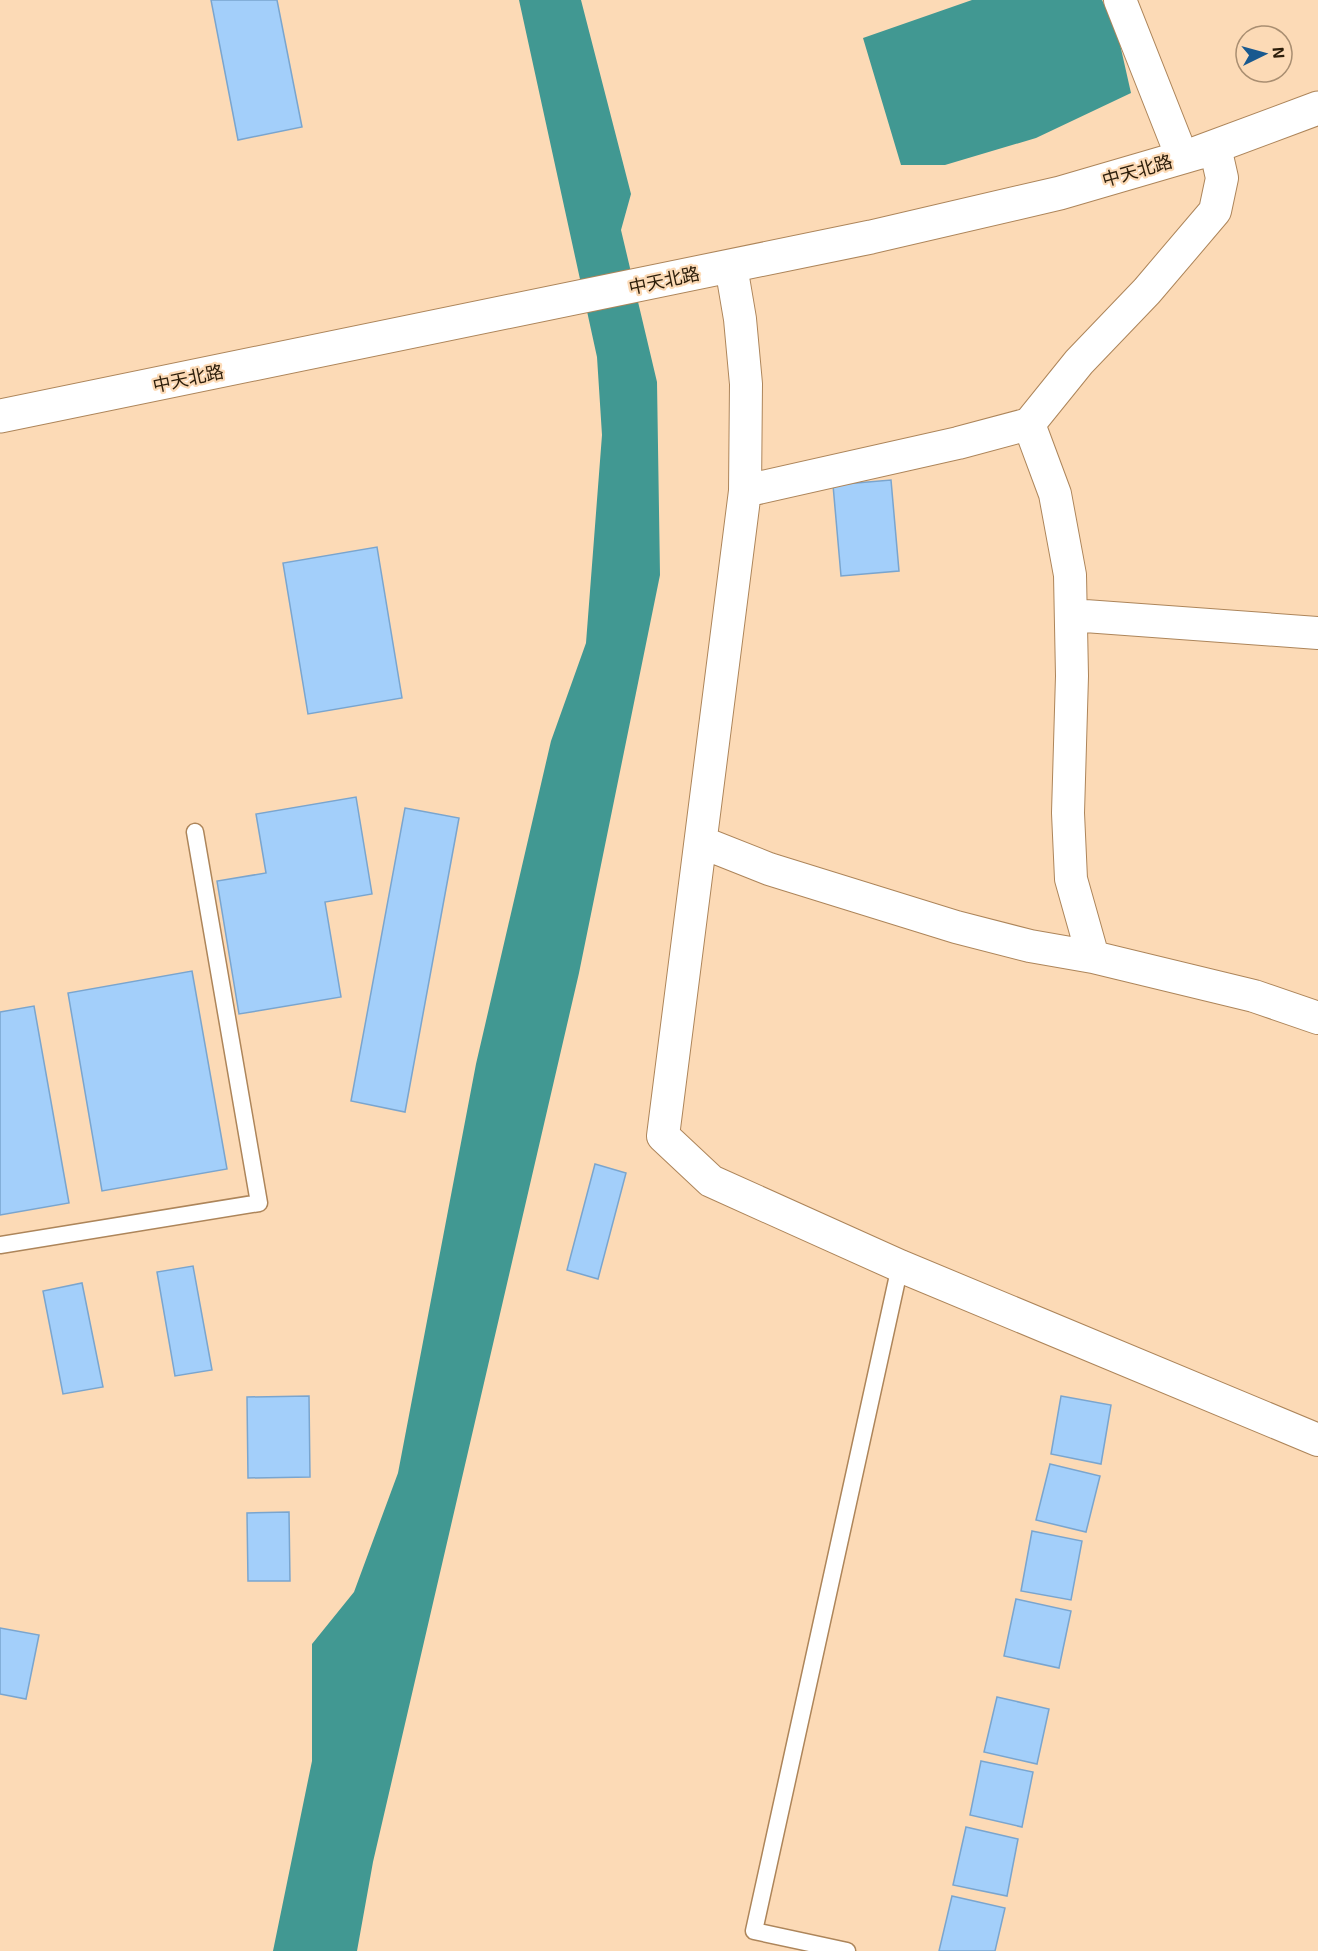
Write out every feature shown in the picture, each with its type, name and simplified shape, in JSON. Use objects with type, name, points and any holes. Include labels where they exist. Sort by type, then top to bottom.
[{"type":"main road","name":"中天北路","points":[[0,416],[871,237],[1060,193],[1182,158],[1318,108]]},
{"type":"street","points":[[1120,0],[1182,158]]},
{"type":"street","points":[[745,491],[958,443],[1029,424],[1079,362],[1147,291],[1215,212],[1222,178],[1215,147]]},
{"type":"street","points":[[731,266],[740,319],[746,384],[745,491],[663,1136],[711,1181],[900,1266],[1318,1440]]},
{"type":"street","points":[[1029,424],[1055,494],[1070,575],[1072,676],[1068,813],[1071,879],[1093,957]]},
{"type":"street","points":[[1071,615],[1318,633]]},
{"type":"street","points":[[701,843],[769,869],[956,927],[1029,946],[1093,957],[1254,996],[1318,1018]]},
{"type":"lane","points":[[0,1245],[258,1203],[195,832]]},
{"type":"lane","points":[[847,1951],[754,1931],[900,1266]]},
{"type":"water","points":[[519,0],[581,0],[631,194],[621,230],[657,382],[660,575],[579,973],[373,1862],[357,1951],[273,1951],[312,1761],[312,1644],[354,1592],[398,1473],[476,1064],[551,741],[586,643],[602,435],[597,357]]},
{"type":"water","points":[[972,0],[1102,0],[1117,31],[1131,93],[1036,138],[945,165],[901,165],[863,38]]},
{"type":"building","points":[[211,0],[277,0],[302,127],[238,140]]},
{"type":"building","points":[[891,480],[899,571],[841,576],[833,485]]},
{"type":"building","points":[[377,547],[402,698],[308,714],[283,563]]},
{"type":"building","points":[[356,797],[372,894],[325,902],[341,997],[239,1014],[217,881],[266,873],[256,814]]},
{"type":"building","points":[[405,808],[459,818],[405,1112],[351,1101]]},
{"type":"building","points":[[192,971],[227,1169],[102,1191],[68,993]]},
{"type":"building","points":[[34,1006],[69,1203],[0,1215],[0,1012]]},
{"type":"building","points":[[595,1164],[626,1173],[598,1279],[567,1270]]},
{"type":"building","points":[[193,1266],[212,1370],[175,1376],[157,1272]]},
{"type":"building","points":[[82,1283],[103,1387],[63,1394],[43,1291]]},
{"type":"building","points":[[309,1396],[310,1477],[248,1478],[247,1397]]},
{"type":"building","points":[[1061,1396],[1111,1405],[1101,1464],[1051,1454]]},
{"type":"building","points":[[1050,1464],[1100,1476],[1086,1532],[1036,1520]]},
{"type":"building","points":[[289,1512],[290,1581],[248,1581],[247,1513]]},
{"type":"building","points":[[1032,1531],[1082,1541],[1071,1600],[1021,1591]]},
{"type":"building","points":[[1016,1599],[1071,1611],[1059,1668],[1004,1656]]},
{"type":"building","points":[[0,1628],[39,1635],[26,1699],[0,1694]]},
{"type":"building","points":[[997,1697],[1049,1709],[1037,1764],[984,1752]]},
{"type":"building","points":[[981,1761],[1033,1772],[1022,1827],[970,1815]]},
{"type":"building","points":[[966,1827],[1018,1839],[1007,1896],[953,1885]]},
{"type":"building","points":[[952,1896],[1005,1908],[995,1951],[939,1951]]}]
